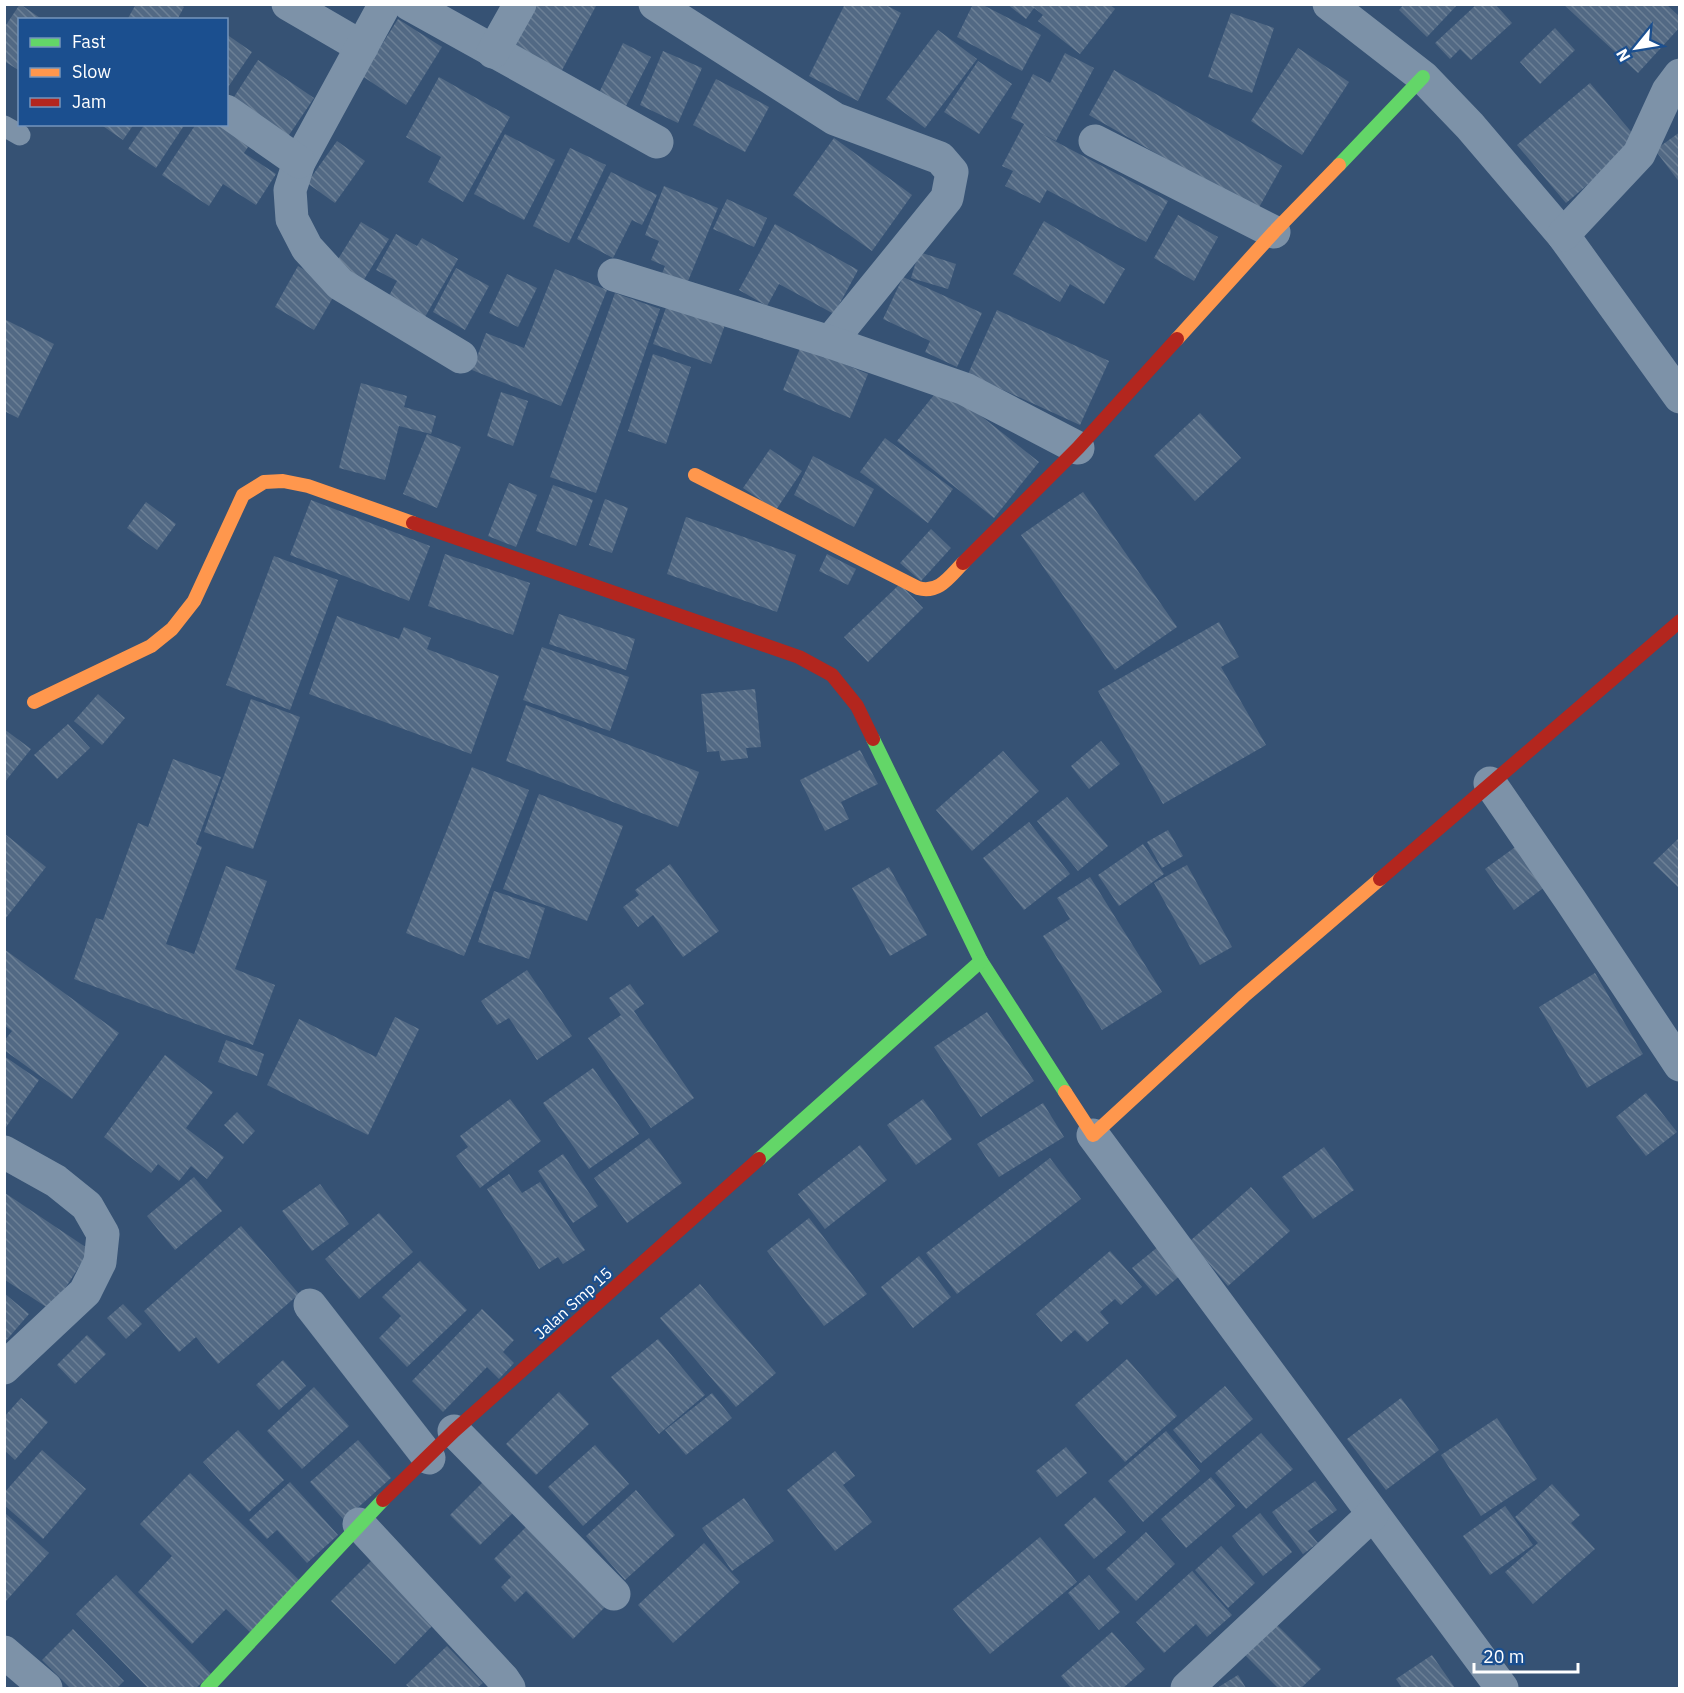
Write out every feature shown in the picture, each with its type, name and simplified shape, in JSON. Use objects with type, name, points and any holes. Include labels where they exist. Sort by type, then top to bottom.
[{"type":"street","points":[[288,4],[362,47]]},
{"type":"street","points":[[385,4],[299,162],[290,190],[292,219],[307,248],[340,284],[461,357]]},
{"type":"street","points":[[409,4],[657,142]]},
{"type":"street","points":[[493,52],[520,4]]},
{"type":"street","points":[[656,4],[835,119],[940,158],[952,172],[947,198],[830,342]]},
{"type":"street","points":[[1329,4],[1423,77],[1470,126],[1563,235],[1680,397]]},
{"type":"street","points":[[1563,235],[1639,154],[1668,90],[1680,75]]},
{"type":"street","points":[[695,474],[897,580],[932,592],[1078,448],[1274,232],[1423,77]]},
{"type":"street","points":[[228,112],[299,162]]},
{"type":"street","points":[[1095,141],[1274,232]]},
{"type":"street","points":[[614,275],[830,342],[965,389],[1078,448]]},
{"type":"street","points":[[34,702],[151,646],[172,629],[194,601],[243,495],[264,482],[283,481],[308,486],[799,657],[832,675],[857,706],[981,961],[1093,1135],[1502,1689]]},
{"type":"street","points":[[1093,1135],[1244,996],[1680,621]]},
{"type":"street","points":[[1490,783],[1571,901],[1673,1058],[1680,1065]]},
{"type":"street","name":"Jalan Smp 15","points":[[207,1689],[359,1524],[429,1458],[454,1431],[981,961]]},
{"type":"street","points":[[4,1152],[56,1181],[87,1206],[103,1234],[100,1262],[85,1292],[4,1368]]},
{"type":"street","points":[[310,1305],[429,1458]]},
{"type":"street","points":[[454,1431],[614,1594]]},
{"type":"street","points":[[1187,1689],[1372,1515]]},
{"type":"street","points":[[359,1524],[503,1679],[509,1689]]},
{"type":"street","points":[[4,1652],[46,1689]]},
{"type":"building","points":[[20,4],[40,18],[18,18],[18,70],[4,61],[4,28]]},
{"type":"building","points":[[136,4],[180,4],[184,7],[178,18],[128,18]]},
{"type":"building","points":[[522,4],[597,4],[560,74],[502,43]]},
{"type":"building","points":[[845,4],[884,4],[901,13],[858,101],[809,76]]},
{"type":"building","points":[[973,4],[981,4],[1041,35],[1022,71],[957,37]]},
{"type":"building","points":[[1007,4],[1109,4],[1115,9],[1080,54],[1038,21],[1043,15],[1034,8],[1026,19]]},
{"type":"building","points":[[1404,4],[1458,4],[1427,37],[1399,10]]},
{"type":"building","points":[[1477,4],[1495,4],[1512,23],[1471,60],[1460,49],[1450,59],[1435,43]]},
{"type":"building","points":[[1563,4],[1666,4],[1680,17],[1680,27],[1638,73]]},
{"type":"building","points":[[1231,13],[1274,28],[1252,93],[1208,77]]},
{"type":"building","points":[[398,19],[442,47],[406,105],[362,76]]},
{"type":"building","points":[[1555,28],[1575,50],[1540,84],[1520,62]]},
{"type":"building","points":[[938,30],[977,59],[925,128],[886,99]]},
{"type":"building","points":[[228,35],[252,52],[228,87]]},
{"type":"building","points":[[623,43],[651,57],[625,108],[598,95]]},
{"type":"building","points":[[1298,48],[1349,82],[1302,155],[1251,121]]},
{"type":"building","points":[[663,51],[702,68],[678,123],[640,105]]},
{"type":"building","points":[[1065,53],[1094,68],[1056,141],[1034,130],[1168,201],[1146,242],[1047,190],[1040,203],[1005,186],[1013,171],[1002,166],[1024,124],[1011,118],[1033,74],[1050,83]]},
{"type":"building","points":[[258,60],[314,98],[287,138],[232,100]]},
{"type":"building","points":[[978,61],[1012,84],[979,134],[944,112]]},
{"type":"building","points":[[1114,70],[1282,166],[1257,211],[1089,115]]},
{"type":"building","points":[[439,77],[510,117],[463,202],[428,182],[441,157],[406,137]]},
{"type":"building","points":[[716,79],[769,107],[745,152],[693,125]]},
{"type":"building","points":[[1590,83],[1639,141],[1566,203],[1517,145]]},
{"type":"building","points":[[103,126],[133,126],[123,140]]},
{"type":"building","points":[[144,126],[184,126],[156,168],[128,149]]},
{"type":"building","points":[[195,126],[224,126],[250,144],[244,153],[276,174],[256,205],[223,184],[209,206],[162,175]]},
{"type":"building","points":[[1680,132],[1680,183],[1655,150]]},
{"type":"building","points":[[505,134],[555,160],[524,220],[474,194]]},
{"type":"building","points":[[834,138],[912,195],[872,251],[793,195]]},
{"type":"building","points":[[337,141],[365,161],[335,203],[307,183]]},
{"type":"building","points":[[570,148],[606,165],[569,243],[533,226]]},
{"type":"building","points":[[611,172],[657,195],[642,225],[632,220],[613,258],[577,239]]},
{"type":"building","points":[[664,186],[718,208],[686,286],[661,276],[665,266],[651,260],[659,241],[645,235]]},
{"type":"building","points":[[727,199],[767,218],[754,247],[713,229]]},
{"type":"building","points":[[1178,215],[1218,237],[1194,281],[1154,258]]},
{"type":"building","points":[[1044,221],[1125,269],[1104,304],[1070,284],[1060,302],[1013,274]]},
{"type":"building","points":[[361,222],[389,239],[360,286],[332,269]]},
{"type":"building","points":[[775,224],[858,270],[834,314],[779,284],[767,306],[739,290]]},
{"type":"building","points":[[396,234],[417,246],[422,238],[458,259],[421,324],[385,303],[397,281],[376,270]]},
{"type":"building","points":[[919,252],[956,264],[948,289],[911,278]]},
{"type":"building","points":[[298,266],[338,289],[314,330],[275,307]]},
{"type":"building","points":[[456,268],[489,286],[465,330],[433,312]]},
{"type":"building","points":[[555,269],[607,290],[561,406],[472,370],[486,333],[524,348]]},
{"type":"building","points":[[507,274],[537,288],[518,327],[489,313]]},
{"type":"building","points":[[903,277],[982,313],[957,367],[925,352],[930,341],[883,319]]},
{"type":"building","points":[[615,293],[660,309],[596,493],[550,477]]},
{"type":"building","points":[[668,302],[726,322],[711,364],[653,344]]},
{"type":"building","points":[[997,310],[1109,361],[1080,425],[968,374]]},
{"type":"building","points":[[4,319],[54,344],[18,418],[4,411]]},
{"type":"building","points":[[801,346],[868,374],[850,418],[783,390]]},
{"type":"building","points":[[653,354],[691,367],[666,444],[628,431]]},
{"type":"building","points":[[361,383],[407,396],[404,407],[436,416],[431,434],[399,426],[385,480],[339,468]]},
{"type":"building","points":[[942,385],[1039,462],[994,518],[897,441]]},
{"type":"building","points":[[501,392],[528,401],[513,446],[487,436]]},
{"type":"building","points":[[1200,413],[1241,458],[1195,501],[1154,456]]},
{"type":"building","points":[[427,434],[461,447],[437,508],[403,494]]},
{"type":"building","points":[[885,438],[953,489],[928,523],[860,472]]},
{"type":"building","points":[[770,449],[802,471],[776,510],[743,488]]},
{"type":"building","points":[[813,456],[874,489],[854,527],[794,495]]},
{"type":"building","points":[[509,483],[537,495],[516,547],[488,536]]},
{"type":"building","points":[[553,485],[593,500],[576,546],[536,531]]},
{"type":"building","points":[[1083,492],[1177,627],[1115,670],[1021,535]]},
{"type":"building","points":[[605,499],[628,508],[612,553],[589,545]]},
{"type":"building","points":[[311,500],[430,546],[409,601],[290,555]]},
{"type":"building","points":[[146,502],[176,524],[157,550],[127,528]]},
{"type":"building","points":[[686,517],[796,555],[777,612],[667,574]]},
{"type":"building","points":[[931,529],[951,548],[921,581],[900,563]]},
{"type":"building","points":[[445,554],[530,583],[513,635],[428,606]]},
{"type":"building","points":[[827,554],[856,569],[848,585],[819,571]]},
{"type":"building","points":[[274,556],[338,580],[290,710],[226,685]]},
{"type":"building","points":[[900,584],[923,608],[868,662],[844,637]]},
{"type":"building","points":[[559,614],[635,639],[626,670],[549,644]]},
{"type":"building","points":[[337,616],[399,639],[404,627],[431,638],[427,649],[499,676],[471,754],[309,694]]},
{"type":"building","points":[[1219,622],[1239,657],[1221,667],[1266,745],[1163,804],[1098,691]]},
{"type":"building","points":[[542,647],[629,677],[610,731],[523,700]]},
{"type":"building","points":[[755,689],[761,747],[746,748],[748,758],[721,761],[719,751],[707,752],[701,694]]},
{"type":"building","points":[[98,694],[125,718],[102,745],[74,721]]},
{"type":"building","points":[[251,699],[300,717],[253,849],[204,832]]},
{"type":"building","points":[[526,705],[699,772],[678,827],[506,761]]},
{"type":"building","points":[[68,724],[90,748],[57,779],[34,755]]},
{"type":"building","points":[[4,729],[31,749],[4,783]]},
{"type":"building","points":[[1101,741],[1120,764],[1089,789],[1071,766]]},
{"type":"building","points":[[860,750],[878,784],[841,802],[849,819],[825,831],[800,780]]},
{"type":"building","points":[[1003,751],[1039,791],[972,851],[936,810]]},
{"type":"building","points":[[173,759],[221,777],[196,844],[202,847],[166,944],[194,954],[226,866],[267,881],[235,969],[275,985],[253,1045],[74,979],[96,918],[103,920],[138,823],[148,827]]},
{"type":"building","points":[[472,767],[529,790],[464,956],[406,933]]},
{"type":"building","points":[[539,794],[623,826],[587,921],[503,889]]},
{"type":"building","points":[[1067,797],[1108,846],[1078,871],[1037,821]]},
{"type":"building","points":[[1029,822],[1070,874],[1024,910],[983,858]]},
{"type":"building","points":[[1168,830],[1183,856],[1162,868],[1147,842]]},
{"type":"building","points":[[5,834],[46,867],[5,919]]},
{"type":"building","points":[[1680,837],[1680,889],[1653,863]]},
{"type":"building","points":[[1143,844],[1164,874],[1119,906],[1098,875]]},
{"type":"building","points":[[1518,845],[1546,886],[1514,910],[1485,869]]},
{"type":"building","points":[[670,864],[719,931],[683,957],[653,915],[638,927],[623,907],[639,895],[635,890]]},
{"type":"building","points":[[1187,865],[1232,947],[1200,965],[1154,883]]},
{"type":"building","points":[[889,867],[927,935],[890,956],[852,888]]},
{"type":"building","points":[[1090,877],[1162,992],[1102,1030],[1043,936],[1070,919],[1057,898]]},
{"type":"building","points":[[494,891],[545,908],[529,959],[478,942]]},
{"type":"building","points":[[4,949],[119,1033],[72,1099],[4,1050],[4,1041],[12,1031],[4,1025]]},
{"type":"building","points":[[527,970],[572,1036],[537,1060],[509,1018],[497,1025],[481,1001]]},
{"type":"building","points":[[1595,973],[1643,1054],[1587,1088],[1539,1007]]},
{"type":"building","points":[[630,984],[644,1004],[634,1011],[694,1098],[651,1128],[588,1038],[621,1015],[609,998]]},
{"type":"building","points":[[987,1012],[1034,1081],[981,1117],[934,1047]]},
{"type":"building","points":[[395,1017],[419,1029],[368,1135],[267,1085],[299,1019],[376,1057]]},
{"type":"building","points":[[226,1040],[264,1054],[257,1076],[218,1062]]},
{"type":"building","points":[[165,1055],[213,1092],[186,1128],[224,1157],[207,1179],[191,1166],[179,1181],[158,1164],[151,1173],[104,1137]]},
{"type":"building","points":[[4,1056],[39,1080],[4,1130]]},
{"type":"building","points":[[593,1068],[639,1134],[589,1169],[543,1103]]},
{"type":"building","points":[[1646,1093],[1677,1132],[1646,1156],[1616,1117]]},
{"type":"building","points":[[510,1099],[541,1141],[480,1188],[456,1156],[468,1147],[460,1136]]},
{"type":"building","points":[[923,1099],[952,1139],[916,1165],[887,1125]]},
{"type":"building","points":[[1043,1103],[1064,1137],[999,1177],[977,1144]]},
{"type":"building","points":[[237,1112],[255,1131],[243,1144],[224,1125]]},
{"type":"building","points":[[649,1138],[682,1183],[627,1223],[594,1178]]},
{"type":"building","points":[[860,1145],[887,1180],[825,1229],[798,1194]]},
{"type":"building","points":[[1324,1147],[1354,1190],[1313,1219],[1282,1177]]},
{"type":"building","points":[[563,1154],[598,1206],[573,1223],[538,1171]]},
{"type":"building","points":[[1050,1158],[1081,1199],[957,1294],[926,1253]]},
{"type":"building","points":[[509,1174],[522,1193],[540,1182],[585,1250],[563,1264],[558,1257],[539,1269],[487,1189]]},
{"type":"building","points":[[194,1177],[222,1211],[175,1250],[147,1216]]},
{"type":"building","points":[[320,1184],[349,1224],[312,1251],[282,1211]]},
{"type":"building","points":[[1251,1187],[1290,1231],[1228,1286],[1190,1241]]},
{"type":"building","points":[[5,1193],[90,1250],[51,1310],[5,1280]]},
{"type":"building","points":[[379,1213],[413,1252],[359,1299],[325,1259]]},
{"type":"building","points":[[809,1218],[867,1294],[824,1326],[767,1251]]},
{"type":"building","points":[[241,1226],[299,1294],[218,1364],[196,1337],[179,1352],[144,1311]]},
{"type":"building","points":[[1159,1246],[1182,1274],[1156,1296],[1132,1268]]},
{"type":"building","points":[[1110,1251],[1142,1287],[1121,1305],[1115,1299],[1100,1312],[1109,1323],[1087,1342],[1075,1330],[1061,1342],[1036,1314]]},
{"type":"building","points":[[919,1256],[951,1297],[913,1328],[881,1287]]},
{"type":"building","points":[[420,1261],[467,1310],[407,1367],[379,1338],[401,1316],[382,1297]]},
{"type":"building","points":[[700,1284],[776,1373],[736,1407],[660,1318]]},
{"type":"building","points":[[4,1293],[29,1314],[4,1343]]},
{"type":"building","points":[[123,1304],[142,1324],[126,1339],[107,1318]]},
{"type":"building","points":[[482,1309],[514,1340],[503,1352],[514,1363],[499,1379],[487,1367],[443,1412],[412,1381]]},
{"type":"building","points":[[87,1335],[106,1354],[75,1384],[57,1365]]},
{"type":"building","points":[[658,1339],[705,1395],[659,1434],[611,1377]]},
{"type":"building","points":[[1127,1359],[1177,1416],[1125,1462],[1075,1405]]},
{"type":"building","points":[[283,1360],[306,1386],[279,1410],[256,1385]]},
{"type":"building","points":[[1225,1386],[1253,1419],[1201,1463],[1173,1430]]},
{"type":"building","points":[[314,1387],[349,1426],[302,1469],[267,1431]]},
{"type":"building","points":[[559,1392],[589,1424],[536,1475],[506,1444]]},
{"type":"building","points":[[712,1393],[732,1418],[686,1455],[665,1430]]},
{"type":"building","points":[[21,1398],[48,1422],[15,1460],[4,1450],[4,1417]]},
{"type":"building","points":[[1401,1398],[1439,1450],[1386,1490],[1347,1439]]},
{"type":"building","points":[[1497,1418],[1537,1479],[1481,1516],[1441,1455]]},
{"type":"building","points":[[238,1430],[284,1480],[249,1512],[203,1462]]},
{"type":"building","points":[[1166,1431],[1200,1471],[1143,1522],[1108,1481]]},
{"type":"building","points":[[1261,1433],[1293,1469],[1246,1509],[1215,1473]]},
{"type":"building","points":[[358,1440],[391,1478],[344,1520],[310,1482]]},
{"type":"building","points":[[595,1445],[629,1484],[583,1526],[548,1487]]},
{"type":"building","points":[[1066,1447],[1087,1473],[1057,1497],[1036,1471]]},
{"type":"building","points":[[42,1450],[86,1489],[43,1539],[4,1505],[4,1493]]},
{"type":"building","points":[[835,1451],[855,1476],[843,1485],[872,1522],[835,1551],[787,1490]]},
{"type":"building","points":[[190,1473],[302,1583],[252,1634],[226,1609],[192,1644],[138,1592],[172,1556],[140,1524]]},
{"type":"building","points":[[1211,1477],[1235,1506],[1186,1548],[1161,1519]]},
{"type":"building","points":[[485,1480],[515,1511],[480,1545],[450,1515]]},
{"type":"building","points":[[1315,1481],[1337,1510],[1308,1531],[1318,1543],[1303,1554],[1272,1512]]},
{"type":"building","points":[[290,1482],[338,1535],[307,1563],[277,1530],[267,1539],[249,1520]]},
{"type":"building","points":[[1552,1484],[1580,1515],[1571,1523],[1595,1549],[1533,1604],[1505,1572],[1538,1543],[1515,1517]]},
{"type":"building","points":[[636,1490],[675,1535],[625,1580],[586,1536]]},
{"type":"building","points":[[1095,1497],[1126,1532],[1094,1559],[1064,1525]]},
{"type":"building","points":[[744,1498],[774,1541],[732,1571],[702,1528]]},
{"type":"building","points":[[1505,1506],[1533,1545],[1490,1575],[1463,1536]]},
{"type":"building","points":[[5,1513],[49,1553],[5,1602]]},
{"type":"building","points":[[1260,1513],[1292,1552],[1263,1576],[1232,1536]]},
{"type":"building","points":[[527,1526],[606,1606],[573,1639],[526,1591],[515,1602],[501,1587],[511,1577],[494,1559]]},
{"type":"building","points":[[1146,1532],[1175,1564],[1136,1601],[1106,1569]]},
{"type":"building","points":[[1040,1537],[1077,1582],[990,1654],[953,1609]]},
{"type":"building","points":[[704,1543],[740,1582],[673,1643],[638,1605]]},
{"type":"building","points":[[1221,1546],[1255,1583],[1228,1608],[1195,1570]]},
{"type":"building","points":[[371,1561],[434,1624],[395,1664],[331,1601]]},
{"type":"building","points":[[1192,1571],[1232,1615],[1207,1637],[1196,1624],[1164,1653],[1136,1622]]},
{"type":"building","points":[[116,1575],[211,1674],[196,1688],[148,1688],[76,1614]]},
{"type":"building","points":[[1089,1575],[1120,1612],[1099,1630],[1068,1593]]},
{"type":"building","points":[[1274,1622],[1321,1669],[1301,1688],[1278,1688],[1243,1653]]},
{"type":"building","points":[[73,1629],[124,1681],[117,1688],[70,1688],[42,1660]]},
{"type":"building","points":[[1112,1632],[1145,1669],[1123,1688],[1071,1688],[1061,1676]]},
{"type":"building","points":[[447,1646],[483,1683],[477,1688],[410,1688],[406,1685]]},
{"type":"building","points":[[1432,1655],[1455,1688],[1402,1688],[1396,1679]]},
{"type":"building","points":[[1238,1675],[1246,1688],[1217,1688]]},
{"type":"traffic: fast","points":[[1339,165],[1423,77]]},
{"type":"traffic: fast","points":[[873,739],[981,961],[1065,1092]]},
{"type":"traffic: fast","points":[[759,1159],[981,961]]},
{"type":"traffic: fast","points":[[207,1688],[383,1500]]},
{"type":"traffic: slow","points":[[1177,339],[1274,232],[1339,165]]},
{"type":"traffic: slow","points":[[695,475],[918,588],[932,588],[944,583],[963,563]]},
{"type":"traffic: slow","points":[[34,702],[151,646],[172,629],[194,601],[243,495],[264,482],[283,481],[308,486],[413,523]]},
{"type":"traffic: slow","points":[[1065,1092],[1093,1135],[1244,996],[1380,879]]},
{"type":"traffic: jam","points":[[963,563],[1078,448],[1177,339]]},
{"type":"traffic: jam","points":[[413,523],[799,657],[832,675],[857,706],[873,739]]},
{"type":"traffic: jam","points":[[1380,879],[1680,621]]},
{"type":"traffic: jam","points":[[383,1500],[454,1431],[759,1159]]}]
